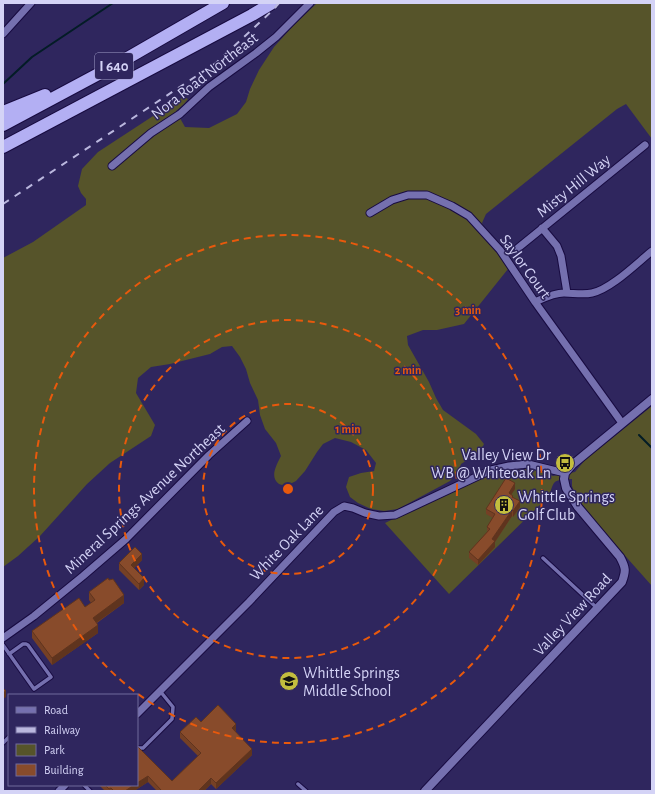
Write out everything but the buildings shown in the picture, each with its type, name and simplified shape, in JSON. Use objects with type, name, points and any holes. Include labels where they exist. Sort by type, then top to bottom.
[{"type":"highway","name":"I 640","points":[[3,124],[72,89],[223,3]]},
{"type":"highway","name":"I 640","points":[[3,147],[272,3]]},
{"type":"highway","points":[[3,112],[56,90],[166,36]]},
{"type":"street","points":[[3,34],[31,3]]},
{"type":"street","name":"Nora Road Northeast","points":[[112,166],[151,133],[180,114],[209,87],[276,37],[310,3]]},
{"type":"street","name":"Misty Hill Way","points":[[518,248],[645,145]]},
{"type":"street","name":"Saylor Court","points":[[370,213],[392,200],[408,195],[427,195],[452,206],[469,216],[500,250],[535,302],[622,423]]},
{"type":"street","points":[[542,228],[558,246],[567,293]]},
{"type":"street","points":[[535,302],[554,294],[591,294],[597,292],[612,284],[652,251]]},
{"type":"street","points":[[564,473],[652,399]]},
{"type":"street","name":"Mineral Springs Avenue Northeast","points":[[3,638],[34,616],[84,576],[126,539],[209,455],[247,421]]},
{"type":"street","name":"White Oak Lane","points":[[138,713],[249,602],[334,512],[344,506],[379,516],[394,515],[491,470],[528,464],[564,473]]},
{"type":"street","name":"Valley View Road","points":[[425,791],[622,582],[625,573],[625,565],[578,507],[566,488],[564,473]]},
{"type":"lane","points":[[543,558],[598,608]]},
{"type":"lane","points":[[3,645],[9,654],[34,688],[52,677],[28,645],[23,644],[9,654]]},
{"type":"lane","points":[[138,748],[143,748],[172,720],[173,707],[160,692]]},
{"type":"lane","points":[[298,784],[306,791]]},
{"type":"green space","points":[[317,3],[652,3],[652,139],[626,104],[617,109],[486,214],[482,223],[488,235],[512,264],[464,324],[437,330],[423,330],[407,336],[408,345],[443,410],[476,434],[484,444],[480,452],[461,464],[458,472],[450,481],[398,509],[384,511],[371,509],[358,503],[350,497],[346,487],[349,477],[374,471],[376,463],[366,450],[351,442],[335,438],[323,444],[305,471],[296,481],[286,486],[279,484],[276,481],[274,474],[281,456],[276,443],[265,429],[260,415],[258,400],[250,383],[246,369],[232,346],[222,347],[210,354],[151,367],[138,378],[136,393],[155,425],[151,436],[110,463],[87,484],[40,536],[18,556],[3,567],[3,258],[33,242],[86,205],[86,199],[78,186],[82,169],[98,152],[176,101],[184,97],[188,99],[176,111],[185,127],[209,128],[237,114],[246,102],[259,70],[274,47]]},
{"type":"green space","points":[[652,406],[652,586],[583,507],[574,492],[572,479],[561,480],[554,483],[549,496],[449,594],[385,523],[469,482],[510,470],[526,469],[541,471],[553,476],[575,472],[585,460]]},
{"type":"waterway","points":[[3,84],[32,57],[113,3]]},
{"type":"waterway","points":[[639,435],[652,448]]},
{"type":"railway","points":[[3,204],[216,63],[279,3]]},
{"type":"place","name":"Valley View Dr WB @ Whiteoak Ln","points":[[565,463]]},
{"type":"place","name":"Whittle Springs Golf Club","points":[[504,505]]},
{"type":"place","name":"Whittle Springs Middle School","points":[[289,681]]}]
